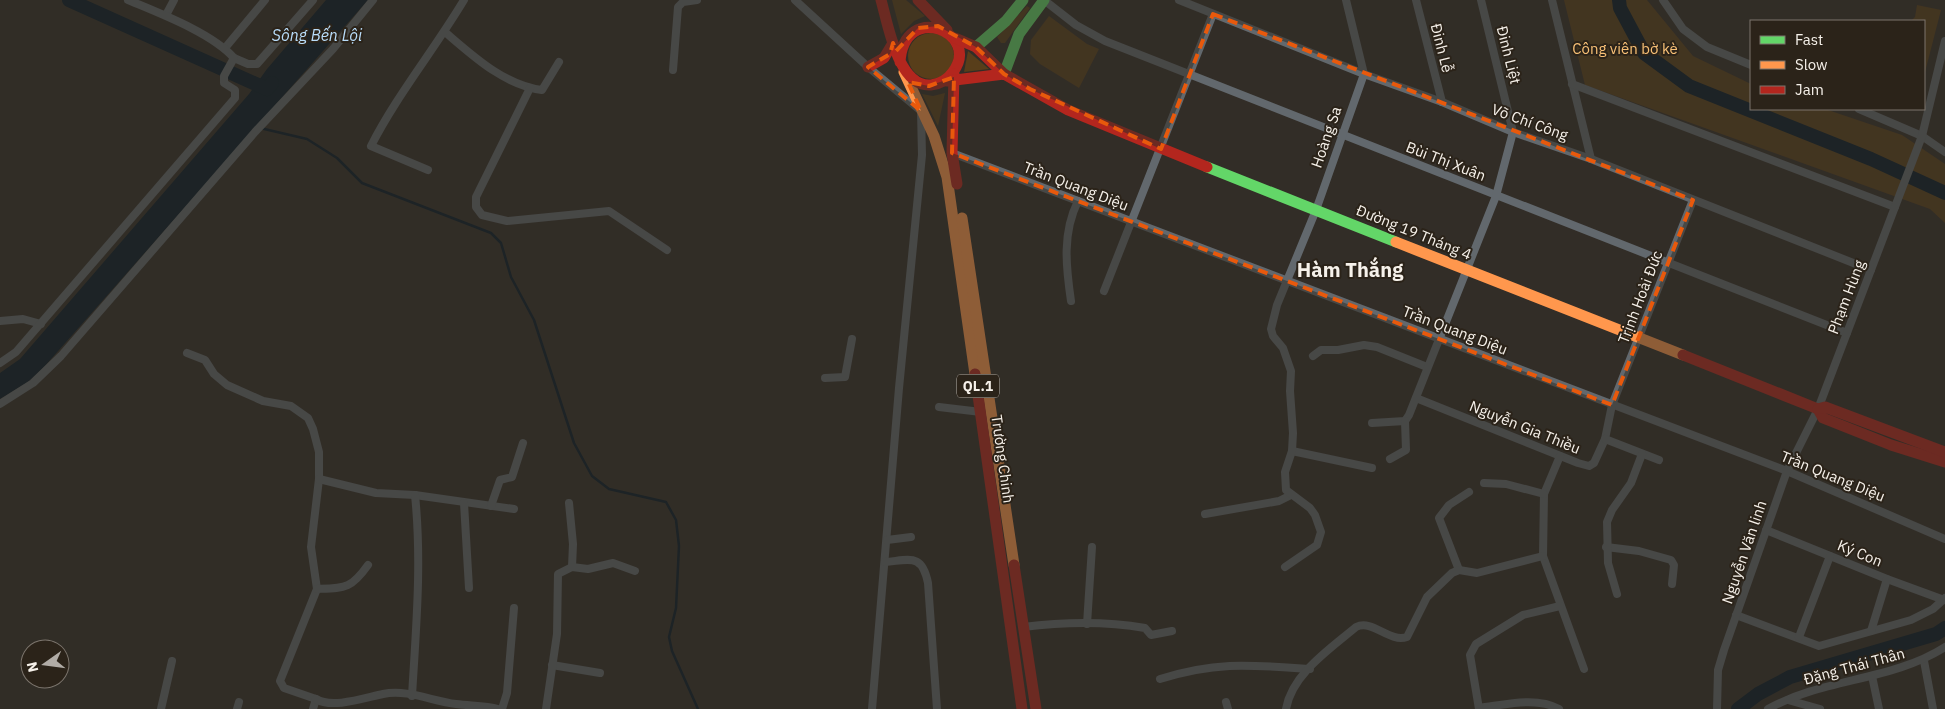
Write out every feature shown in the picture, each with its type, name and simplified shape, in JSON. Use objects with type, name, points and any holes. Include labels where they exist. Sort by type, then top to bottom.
[{"type":"main road","name":"QL.1","points":[[880,0],[902,67]]},
{"type":"main road","points":[[918,0],[951,34]]},
{"type":"main road","points":[[976,47],[1006,21],[1023,0]]},
{"type":"main road","points":[[951,34],[938,26],[928,25],[913,30],[903,42],[902,67],[919,84],[929,86],[952,78],[1004,74],[1012,44],[1022,26],[1044,0]]},
{"type":"main road","name":"QL.1","points":[[951,34],[960,56],[952,78]]},
{"type":"main road","name":"Đường 19 Tháng 4","points":[[951,34],[976,47],[1004,74],[1068,110],[1161,150],[1640,337],[1818,409],[1825,407],[1945,452]]},
{"type":"main road","points":[[868,67],[880,62],[890,54],[893,43]]},
{"type":"main road","name":"Trường Chinh","points":[[902,67],[921,111],[936,137],[947,177],[1022,709]]},
{"type":"main road","name":"Trường Chinh","points":[[952,78],[952,153],[1036,709]]},
{"type":"main road","name":"Đường 19 Tháng 4","points":[[1818,409],[1823,418],[1891,445],[1945,462]]},
{"type":"street","points":[[128,0],[166,16],[225,48],[232,61]]},
{"type":"street","points":[[166,16],[174,0]]},
{"type":"street","points":[[225,48],[265,0]]},
{"type":"street","points":[[232,61],[257,64],[313,0]]},
{"type":"street","points":[[0,404],[34,382],[61,356],[255,132],[333,49],[373,0]]},
{"type":"street","points":[[428,170],[370,146],[392,107],[445,32],[464,0]]},
{"type":"street","points":[[673,70],[678,7],[683,2],[696,0]]},
{"type":"street","points":[[795,0],[868,67],[921,111],[922,155],[900,370],[872,709]]},
{"type":"street","name":"Bùi Thị Xuân","points":[[1044,0],[1085,31],[1188,75],[1847,333]]},
{"type":"street","name":"Võ Chí Công","points":[[1179,0],[1364,74],[1442,102],[1513,132],[1591,159],[1871,270]]},
{"type":"street","points":[[1346,0],[1364,74]]},
{"type":"street","name":"Đinh Lễ","points":[[1416,0],[1442,102]]},
{"type":"street","name":"Đinh Liệt","points":[[1405,421],[1416,398],[1438,338],[1496,196],[1513,132],[1481,0]]},
{"type":"street","points":[[1552,0],[1591,159]]},
{"type":"street","points":[[1662,0],[1683,29],[1707,47],[1750,65]]},
{"type":"street","points":[[1104,290],[1161,150],[1188,75],[1213,14]]},
{"type":"street","points":[[445,32],[500,74],[530,88],[542,90],[559,62]]},
{"type":"street","points":[[1922,136],[1945,40]]},
{"type":"street","points":[[0,363],[16,352],[235,98],[235,90],[224,83],[224,76],[232,61]]},
{"type":"street","name":"Hoàng Sa","points":[[1291,495],[1286,490],[1285,477],[1287,462],[1292,451],[1294,421],[1290,391],[1291,371],[1283,348],[1271,333],[1277,305],[1316,210],[1364,74]]},
{"type":"street","points":[[1572,84],[1895,207]]},
{"type":"street","points":[[530,88],[476,197],[476,206],[482,215],[507,221],[609,212],[667,250]]},
{"type":"street","points":[[1862,110],[1922,136],[1945,152]]},
{"type":"street","name":"Phạm Hùng","points":[[1818,409],[1922,136]]},
{"type":"street","name":"Trần Quang Diệu","points":[[952,153],[1787,471],[1945,539]]},
{"type":"street","name":"Trịnh Hoài Đức","points":[[1612,405],[1693,200]]},
{"type":"street","points":[[1071,301],[1067,275],[1067,239],[1073,212],[1078,201]]},
{"type":"street","points":[[0,321],[23,319],[40,324]]},
{"type":"street","points":[[826,378],[845,377],[852,339]]},
{"type":"street","points":[[1313,356],[1321,350],[1338,350],[1364,345],[1377,347],[1427,367]]},
{"type":"street","points":[[187,353],[205,360],[214,374],[226,385],[263,401],[292,406],[308,418],[319,452],[319,479],[311,547],[317,589],[280,681],[284,688],[316,699],[323,704],[339,706],[396,692],[456,705],[498,709]]},
{"type":"street","name":"Nguyễn Gia Thiều","points":[[1416,398],[1589,466],[1594,463],[1604,439],[1612,405]]},
{"type":"street","points":[[939,406],[981,412]]},
{"type":"street","name":"Nguyễn Văn linh","points":[[1717,709],[1718,670],[1736,615],[1787,471],[1818,409]]},
{"type":"street","points":[[1372,423],[1405,421],[1406,450],[1390,459]]},
{"type":"street","points":[[1604,439],[1659,460]]},
{"type":"street","points":[[491,506],[500,480],[512,477],[523,443]]},
{"type":"street","points":[[1292,451],[1372,468]]},
{"type":"street","points":[[1616,594],[1606,547],[1608,516],[1631,483],[1642,454]]},
{"type":"street","points":[[1560,456],[1544,494],[1544,556],[1560,606],[1584,669]]},
{"type":"street","points":[[319,479],[376,493],[415,495],[514,509]]},
{"type":"street","points":[[1484,483],[1506,484],[1544,494]]},
{"type":"street","points":[[1459,570],[1439,518],[1449,506],[1469,492]]},
{"type":"street","points":[[412,696],[420,577],[419,535],[415,495]]},
{"type":"street","points":[[1205,514],[1279,501],[1291,495],[1310,508],[1315,515],[1321,532],[1317,545],[1285,568]]},
{"type":"street","points":[[464,503],[469,588]]},
{"type":"street","points":[[569,503],[573,544],[572,567]]},
{"type":"street","name":"Ký Con","points":[[1766,530],[1887,579],[1944,599]]},
{"type":"street","points":[[887,540],[911,537]]},
{"type":"street","points":[[1087,624],[1092,547]]},
{"type":"street","points":[[1606,547],[1639,550],[1671,560],[1674,565],[1672,584]]},
{"type":"street","points":[[1286,709],[1292,692],[1310,669],[1360,625],[1367,625],[1398,637],[1406,637],[1432,591],[1444,579],[1459,570],[1476,573],[1544,556]]},
{"type":"street","points":[[1799,637],[1830,556]]},
{"type":"street","points":[[885,562],[913,560],[919,562],[924,568],[928,584],[937,709]]},
{"type":"street","points":[[546,709],[557,634],[557,578],[560,571],[572,567],[588,569],[613,564],[636,571]]},
{"type":"street","points":[[317,589],[342,587],[355,583],[368,565]]},
{"type":"street","points":[[1871,631],[1887,579]]},
{"type":"street","points":[[1736,615],[1819,646],[1911,620],[1933,609],[1944,599]]},
{"type":"street","points":[[1559,709],[1546,703],[1534,702],[1479,708],[1470,655],[1476,644],[1523,615],[1560,606]]},
{"type":"street","points":[[502,709],[507,693],[514,608]]},
{"type":"street","points":[[1023,627],[1087,624],[1145,628],[1150,635],[1172,631]]},
{"type":"street","name":"Đặng Thái Thân","points":[[1768,709],[1787,699],[1924,661],[1945,647]]},
{"type":"street","points":[[161,709],[172,661]]},
{"type":"street","points":[[1924,661],[1933,709]]},
{"type":"street","points":[[552,665],[600,672]]},
{"type":"street","points":[[1160,679],[1190,670],[1221,665],[1310,669]]},
{"type":"street","points":[[1872,676],[1879,709]]},
{"type":"street","points":[[313,709],[316,699]]},
{"type":"street","points":[[1787,699],[1820,709]]},
{"type":"highlighted area","points":[[1213,14],[1693,200],[1612,405],[952,153],[954,77],[929,86],[908,82],[921,111],[868,67],[890,54],[893,43],[896,51],[918,28],[938,26],[976,47],[1004,74],[1030,89],[1161,149]]},
{"type":"green space","points":[[892,0],[906,0],[925,16],[914,21],[901,34]]},
{"type":"green space","name":"Công viên bờ kè","points":[[1564,0],[1647,0],[1693,56],[1750,84],[1750,110],[1828,110],[1902,135],[1945,164],[1945,223],[1930,209],[1585,85]]},
{"type":"green space","points":[[1917,5],[1941,10],[1925,72],[1925,20],[1912,20],[1915,17]]},
{"type":"green space","points":[[1027,6],[1030,8],[1005,43],[1001,43],[997,37]]},
{"type":"green space","points":[[1049,16],[1087,44],[1099,49],[1079,88],[1040,64],[1030,54],[1031,40]]},
{"type":"green space","points":[[931,33],[944,37],[950,43],[954,56],[950,69],[944,75],[931,79],[918,75],[912,69],[908,56],[912,43],[918,37]]},
{"type":"green space","points":[[968,51],[989,69],[964,72]]},
{"type":"green space","points":[[945,93],[938,126],[922,94],[933,96]]},
{"type":"water","name":"Sông Bến Lội","points":[[326,0],[368,0],[44,367],[28,382],[0,399],[0,373],[20,359],[249,94],[267,69]]},
{"type":"waterway","points":[[69,0],[267,89],[272,83]]},
{"type":"waterway","points":[[1619,0],[1620,8],[1644,53],[1689,86],[1871,159],[1945,193]]},
{"type":"waterway","points":[[260,128],[307,139],[337,158],[362,183],[491,233],[501,243],[511,277],[534,320],[574,443],[592,476],[609,489],[666,502],[676,520],[679,546],[676,608],[669,637],[672,651],[698,709]]},
{"type":"waterway","points":[[1738,709],[1758,694],[1790,677],[1936,634],[1945,628]]},
{"type":"traffic: fast","points":[[976,47],[1006,21],[1023,0]]},
{"type":"traffic: fast","points":[[1004,74],[1019,34],[1044,0]]},
{"type":"traffic: fast","points":[[1207,167],[1396,242]]},
{"type":"traffic: slow","points":[[904,72],[934,136],[947,177],[975,374]]},
{"type":"traffic: slow","points":[[962,218],[1014,565]]},
{"type":"traffic: slow","points":[[1396,242],[1683,355]]},
{"type":"traffic: jam","points":[[881,0],[896,53],[903,66],[910,76],[920,83],[931,85],[949,77],[959,58],[958,45],[950,35],[939,29],[926,28],[914,32],[905,43],[900,62]]},
{"type":"traffic: jam","points":[[918,0],[947,30]]},
{"type":"traffic: jam","points":[[955,38],[976,47],[1004,74],[1068,110],[1207,167]]},
{"type":"traffic: jam","points":[[868,67],[884,58],[893,43]]},
{"type":"traffic: jam","points":[[954,74],[952,153],[957,184]]},
{"type":"traffic: jam","points":[[947,81],[1004,74]]},
{"type":"traffic: jam","points":[[1683,355],[1818,409],[1823,418],[1891,445],[1945,462]]},
{"type":"traffic: jam","points":[[975,374],[1022,709]]},
{"type":"traffic: jam","points":[[1818,409],[1825,407],[1945,452]]},
{"type":"traffic: jam","points":[[1014,565],[1036,709]]},
{"type":"district","name":"Hàm Thắng","points":[[1350,269]]}]
